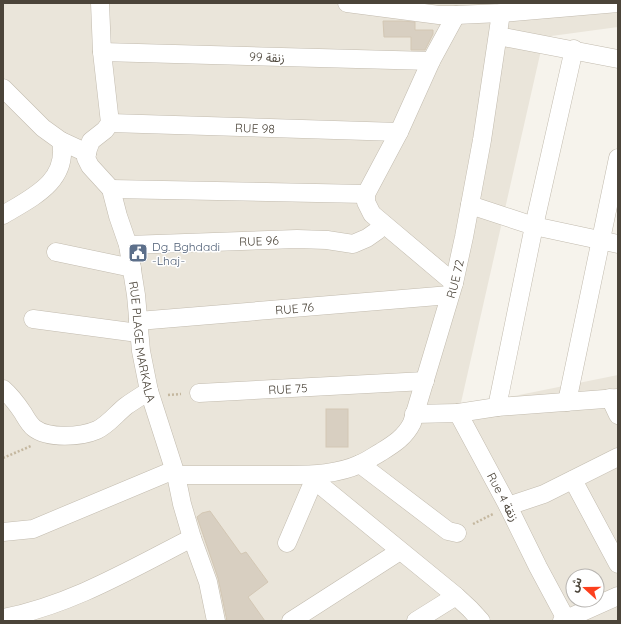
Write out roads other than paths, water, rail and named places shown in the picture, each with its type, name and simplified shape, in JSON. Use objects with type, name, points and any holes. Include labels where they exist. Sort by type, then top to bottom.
[{"type":"street","points":[[3,89],[43,128],[61,141],[87,152],[93,140],[105,130],[110,123],[102,52],[100,3]]},
{"type":"street","points":[[347,3],[445,11],[618,3]]},
{"type":"street","name":"RUE 72","points":[[175,472],[311,478],[360,464],[400,440],[409,429],[425,381],[452,289],[470,205],[498,36],[510,9]]},
{"type":"street","points":[[445,11],[431,61],[400,132],[366,194],[365,200],[372,214],[452,289]]},
{"type":"street","points":[[498,36],[618,59]]},
{"type":"street","points":[[497,407],[534,226],[574,50]]},
{"type":"street","name":"زنقة 99","points":[[102,52],[431,61]]},
{"type":"street","name":"RUE 98","points":[[110,123],[400,132]]},
{"type":"street","points":[[3,215],[53,180],[59,171],[63,158],[61,141]]},
{"type":"street","name":"RUE PLAGE MARKALA","points":[[87,152],[86,158],[88,163],[111,189],[128,245],[141,351],[150,394],[175,472],[182,504],[192,538],[208,582],[210,618]]},
{"type":"street","points":[[567,402],[610,241],[618,158]]},
{"type":"street","points":[[111,189],[366,194]]},
{"type":"street","points":[[470,205],[534,226],[610,241]]},
{"type":"street","name":"RUE 96","points":[[128,245],[297,239],[327,240],[353,244],[368,238],[382,223]]},
{"type":"street","points":[[56,252],[132,268]]},
{"type":"street","name":"RUE 76","points":[[33,319],[138,327],[452,289]]},
{"type":"street","name":"RUE 75","points":[[200,392],[425,381]]},
{"type":"street","points":[[3,389],[14,400],[32,426],[40,432],[63,436],[97,430],[126,406],[150,394]]},
{"type":"street","points":[[414,414],[458,413],[497,407],[614,398],[618,415]]},
{"type":"street","name":"Rue 4 زنقة","points":[[458,413],[508,506],[565,620]]},
{"type":"street","points":[[508,506],[544,494],[618,457]]},
{"type":"street","points":[[360,464],[448,531],[457,533]]},
{"type":"street","points":[[3,532],[33,529],[175,472]]},
{"type":"street","points":[[287,543],[311,478],[456,596],[481,621]]},
{"type":"street","points":[[573,480],[618,564]]},
{"type":"street","points":[[3,618],[57,604],[94,588],[192,538]]},
{"type":"street","points":[[291,621],[400,551]]},
{"type":"street","points":[[416,621],[456,596]]},
{"type":"street","points":[[565,620],[618,596]]},
{"type":"place","name":"Dg. Bghdadi -Lhaj-","points":[[138,253]]}]
